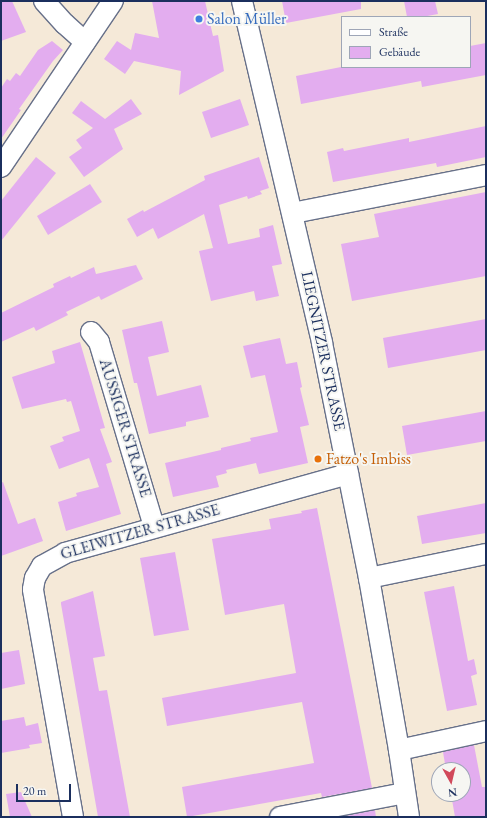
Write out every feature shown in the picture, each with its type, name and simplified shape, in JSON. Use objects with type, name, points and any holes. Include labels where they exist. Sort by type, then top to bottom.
[{"type":"street","points":[[44,1],[65,24],[85,42]]},
{"type":"street","points":[[1,167],[113,1]]},
{"type":"street","name":"LIEGNITZER STRASSE","points":[[242,1],[322,343],[369,578],[409,817]]},
{"type":"street","points":[[293,214],[486,175]]},
{"type":"street","name":"AUSSIGER STRASSE","points":[[92,332],[99,342],[154,527]]},
{"type":"street","name":"GLEIWITZER STRASSE","points":[[73,817],[33,589],[35,578],[39,569],[46,562],[65,552],[348,474]]},
{"type":"street","points":[[369,578],[486,554]]},
{"type":"street","points":[[399,750],[486,731]]},
{"type":"street","points":[[280,817],[405,793]]},
{"type":"building","points":[[1,1],[12,1],[26,32],[1,41]]},
{"type":"building","points":[[152,1],[205,1],[213,36],[218,35],[224,71],[179,95],[181,71],[134,61],[125,74],[104,59],[117,41],[131,50],[135,33],[159,38]]},
{"type":"building","points":[[282,1],[361,1],[361,9],[286,23]]},
{"type":"building","points":[[404,1],[435,1],[438,14],[427,16],[407,16]]},
{"type":"building","points":[[52,41],[63,50],[53,61],[19,109],[21,110],[1,139],[1,88],[7,79],[10,81],[16,73],[20,76],[38,50]]},
{"type":"building","points":[[486,43],[486,75],[422,87],[421,81],[301,104],[296,76],[341,67],[471,68],[471,46]]},
{"type":"building","points":[[131,99],[142,114],[114,129],[123,149],[84,177],[69,157],[82,148],[76,140],[93,128],[72,113],[81,101],[105,119]]},
{"type":"building","points":[[240,99],[249,125],[211,138],[202,112]]},
{"type":"building","points":[[486,126],[486,157],[437,167],[436,163],[333,182],[327,152],[343,148],[344,151],[409,138],[409,142]]},
{"type":"building","points":[[36,157],[56,173],[1,241],[1,201]]},
{"type":"building","points":[[259,157],[269,188],[260,191],[262,194],[248,199],[247,196],[219,205],[228,244],[260,237],[259,229],[273,225],[282,264],[272,266],[279,296],[256,301],[254,291],[211,301],[199,251],[213,248],[204,214],[158,239],[153,228],[137,237],[127,219],[143,210],[144,212],[205,180],[204,176]]},
{"type":"building","points":[[90,184],[102,202],[48,235],[37,216]]},
{"type":"building","points":[[486,192],[486,276],[352,301],[341,244],[379,237],[374,214]]},
{"type":"building","points":[[136,265],[143,279],[101,300],[99,296],[66,312],[68,315],[36,331],[34,327],[1,342],[1,313],[54,287],[53,284],[70,276],[71,278],[94,267],[96,274]]},
{"type":"building","points":[[486,319],[486,350],[388,368],[383,338]]},
{"type":"building","points":[[162,321],[169,352],[148,357],[157,396],[201,385],[209,417],[186,422],[186,426],[149,434],[137,383],[134,383],[122,330]]},
{"type":"building","points":[[280,338],[286,364],[297,362],[302,387],[300,388],[309,425],[300,427],[308,463],[259,474],[256,463],[226,470],[227,473],[216,476],[219,487],[173,497],[165,463],[221,450],[221,448],[251,441],[250,438],[278,432],[265,375],[251,378],[243,346]]},
{"type":"building","points":[[80,342],[105,428],[100,429],[112,462],[106,464],[121,514],[66,531],[58,502],[77,496],[76,493],[99,487],[89,458],[59,469],[50,446],[64,441],[62,437],[80,431],[71,401],[67,402],[66,399],[22,409],[12,377],[55,363],[52,351]]},
{"type":"building","points":[[486,411],[486,441],[407,455],[402,426]]},
{"type":"building","points":[[3,482],[18,524],[35,518],[43,541],[1,556],[1,483]]},
{"type":"building","points":[[486,503],[486,533],[422,544],[417,516]]},
{"type":"building","points":[[317,508],[372,788],[322,797],[321,793],[187,817],[182,787],[314,763],[302,702],[167,726],[162,698],[296,673],[284,604],[225,615],[212,539],[271,529],[269,519],[302,513],[301,511]]},
{"type":"building","points":[[175,552],[189,630],[154,636],[140,558]]},
{"type":"building","points":[[454,586],[468,661],[474,659],[477,674],[471,676],[477,705],[447,711],[424,592]]},
{"type":"building","points":[[93,591],[105,656],[93,658],[99,691],[107,690],[130,817],[98,817],[61,604],[61,602]]},
{"type":"building","points":[[19,650],[25,684],[1,689],[1,653]]},
{"type":"building","points":[[24,717],[26,726],[38,723],[42,743],[29,745],[30,748],[1,753],[1,721]]},
{"type":"building","points":[[474,745],[482,787],[486,787],[486,817],[455,817],[452,802],[471,802],[471,762],[445,762],[443,752]]},
{"type":"building","points":[[21,792],[32,817],[10,817],[6,794]]},
{"type":"building","points":[[375,810],[376,817],[341,817]]},
{"type":"place","name":"Salon Müller","points":[[199,19]]},
{"type":"place","name":"Fatzo's Imbiss","points":[[318,459]]}]
